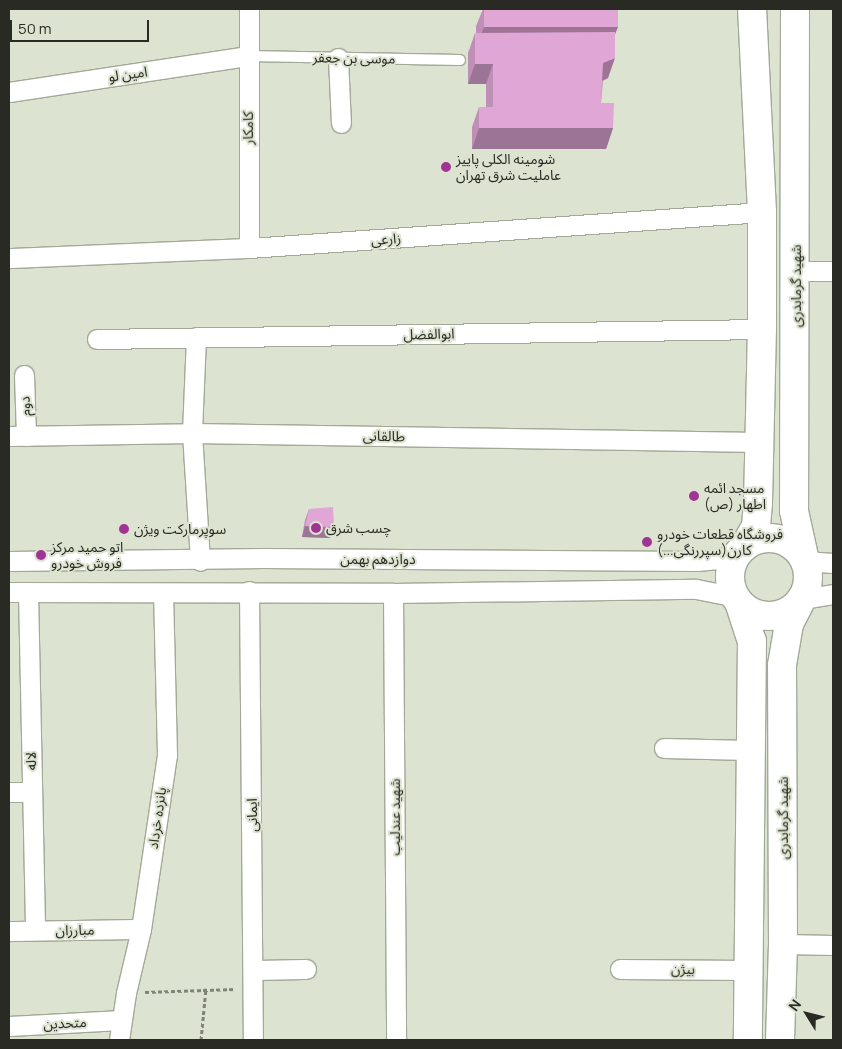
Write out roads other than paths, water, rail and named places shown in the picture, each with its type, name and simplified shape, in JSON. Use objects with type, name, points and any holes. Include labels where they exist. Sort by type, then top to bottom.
[{"type":"main road","points":[[748,1040],[749,750],[752,641],[730,579],[736,556],[744,547],[756,526],[762,329],[762,212],[752,9]]},
{"type":"main road","name":"شهید گرمابدری","points":[[795,9],[797,271],[794,511],[805,562]]},
{"type":"main road","points":[[740,605],[758,615],[770,617],[794,608],[802,599],[809,574],[799,551],[778,539],[766,538],[744,547]]},
{"type":"main road","name":"شهید گرمابدری","points":[[780,1040],[784,944],[782,665],[786,633],[802,599]]},
{"type":"street","name":"کامکار","points":[[249,9],[249,248]]},
{"type":"street","name":"امین لو","points":[[9,92],[248,56]]},
{"type":"street","points":[[338,58],[341,123]]},
{"type":"street","name":"زارعی","points":[[9,258],[249,248],[762,212]]},
{"type":"street","points":[[797,271],[833,271]]},
{"type":"street","name":"ابوالفضل","points":[[97,340],[762,329]]},
{"type":"street","points":[[196,337],[192,433],[200,560]]},
{"type":"street","name":"دوم","points":[[18,436],[24,375]]},
{"type":"street","name":"طالقانی","points":[[18,436],[192,433],[759,442]]},
{"type":"street","name":"دوازدهم بهمن","points":[[9,561],[697,562],[721,559],[744,547]]},
{"type":"street","points":[[805,562],[833,563]]},
{"type":"street","points":[[9,592],[163,593],[249,590],[394,593],[696,589],[728,595],[740,605]]},
{"type":"street","name":"ایمانی","points":[[249,590],[254,970],[253,1040]]},
{"type":"street","name":"لاله","points":[[28,592],[35,930]]},
{"type":"street","name":"پانزده خرداد","points":[[119,1040],[126,993],[141,929],[167,755],[163,593]]},
{"type":"street","name":"شهید عندلیب","points":[[394,593],[396,1040]]},
{"type":"street","points":[[802,599],[833,594]]},
{"type":"street","points":[[664,748],[749,750]]},
{"type":"street","points":[[9,792],[31,792]]},
{"type":"street","name":"مبارزان","points":[[9,930],[141,929]]},
{"type":"street","points":[[784,944],[833,945]]},
{"type":"street","points":[[254,970],[306,969]]},
{"type":"street","name":"بیژن","points":[[620,969],[747,970]]},
{"type":"street","name":"متحدین","points":[[9,1026],[121,1020]]},
{"type":"lane","name":"موسی بن جعفر","points":[[248,56],[460,60]]},
{"type":"place","name":"شومینه الکلی پاییز عاملیت شرق تهران","points":[[446,167]]},
{"type":"place","name":"مسجد ائمه اطهار (ص)","points":[[694,496]]},
{"type":"place","name":"چسب شرق","points":[[316,528]]},
{"type":"place","name":"سوپرمارکت ویژن","points":[[124,529]]},
{"type":"place","name":"فروشگاه قطعات خودرو کارن(سپررنگی...)","points":[[647,542]]},
{"type":"place","name":"اتو حمید مرکز فروش خودرو","points":[[41,555]]}]
